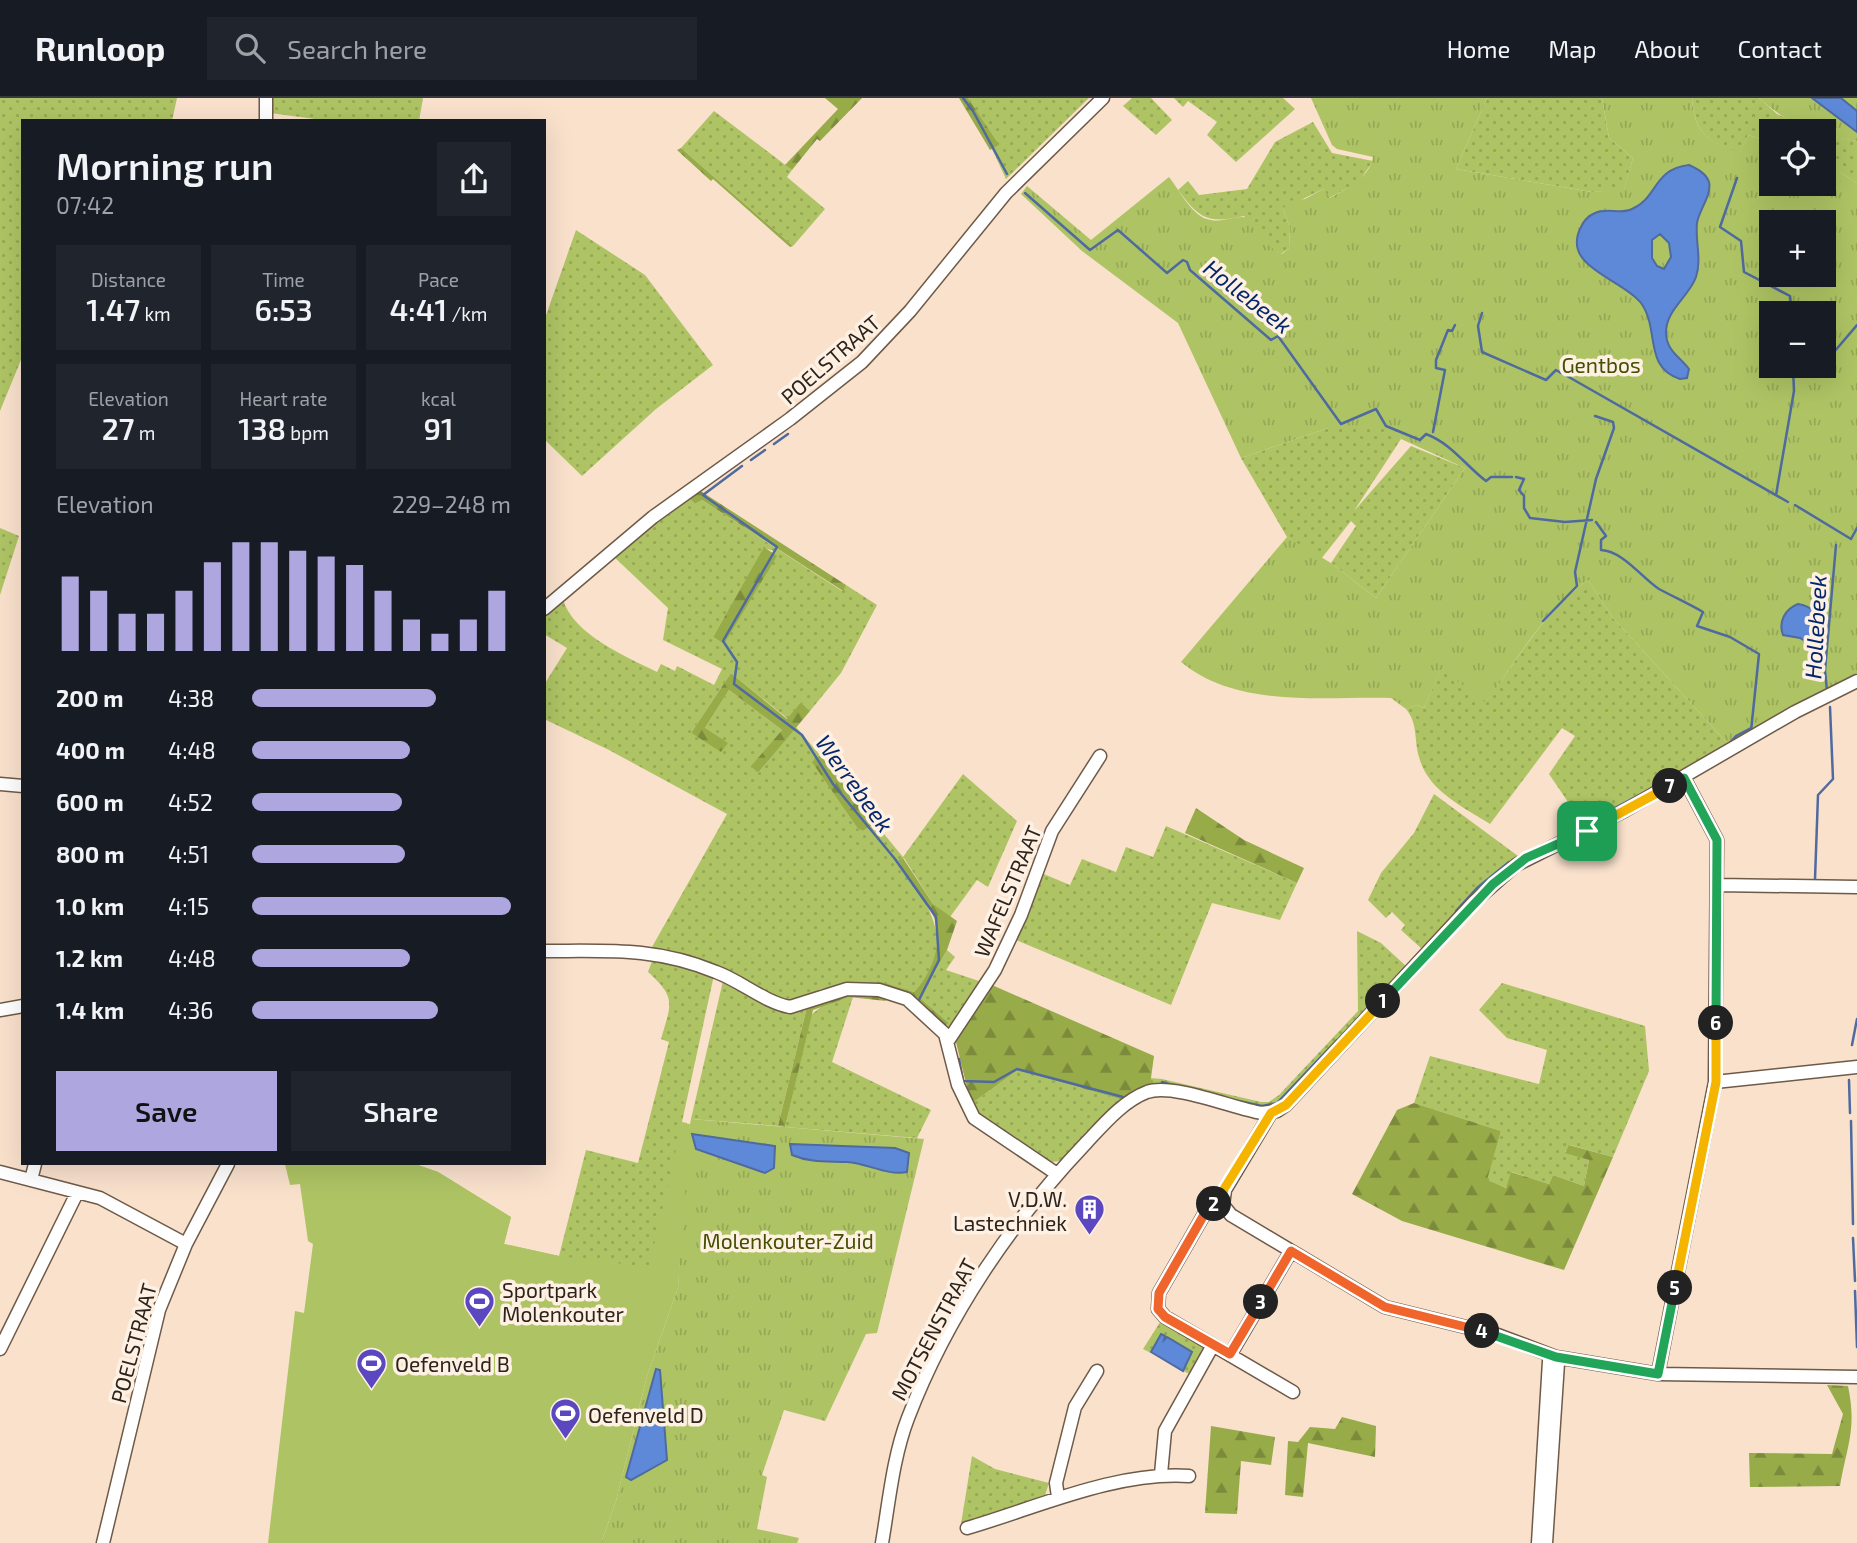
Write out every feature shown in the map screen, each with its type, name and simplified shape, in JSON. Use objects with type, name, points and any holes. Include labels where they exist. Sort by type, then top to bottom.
[{"type":"street","points":[[266,98],[266,119]]},
{"type":"street","name":"POELSTRAAT","points":[[546,607],[653,517],[800,412],[862,362],[910,311],[1006,193],[1103,98]]},
{"type":"street","points":[[1857,681],[1795,712],[1684,778],[1587,831],[1526,858],[1499,879],[1286,1105],[1271,1113],[1224,1189],[1222,1202],[1231,1215],[1385,1307],[1498,1335],[1556,1357],[1658,1374],[1857,1377]]},
{"type":"street","name":"WAFELSTRAAT","points":[[948,1041],[1007,948],[1052,831],[1100,757]]},
{"type":"street","points":[[1658,1374],[1716,1082],[1717,840],[1684,778]]},
{"type":"street","points":[[0,784],[21,786]]},
{"type":"street","points":[[1718,885],[1857,887]]},
{"type":"street","points":[[546,951],[629,950],[667,956],[718,972],[790,1007],[840,990],[879,990],[893,993],[917,1007],[940,1027],[948,1041],[958,1085],[974,1118],[1057,1174]]},
{"type":"street","points":[[0,1010],[21,1006]]},
{"type":"street","points":[[1716,1082],[1857,1067]]},
{"type":"street","name":"MOTSENSTRAAT","points":[[882,1543],[901,1442],[911,1410],[974,1285],[1057,1174],[1116,1114],[1148,1092],[1167,1090],[1245,1110],[1271,1113]]},
{"type":"street","points":[[31,1180],[35,1165]]},
{"type":"street","name":"POELSTRAAT","points":[[103,1543],[152,1333],[165,1293],[227,1165]]},
{"type":"street","points":[[0,1172],[100,1198],[187,1244]]},
{"type":"street","points":[[0,1349],[77,1193]]},
{"type":"street","points":[[1222,1202],[1209,1206],[1156,1299],[1158,1309],[1165,1317],[1293,1392]]},
{"type":"street","points":[[1230,1354],[1291,1251]]},
{"type":"street","points":[[1161,1474],[1165,1431],[1213,1345]]},
{"type":"street","points":[[1538,1543],[1543,1521],[1551,1403],[1549,1361],[1556,1357]]},
{"type":"street","points":[[1058,1497],[1056,1483],[1075,1407],[1097,1371]]},
{"type":"street","points":[[967,1528],[1025,1511],[1058,1497],[1161,1474],[1189,1476]]},
{"type":"street","points":[[1543,1521],[1546,1543]]},
{"type":"green space","points":[[0,98],[177,98],[172,119],[21,119],[21,360],[0,411]]},
{"type":"green space","points":[[270,98],[423,98],[419,119],[315,119],[270,113]]},
{"type":"green space","points":[[825,98],[862,98],[820,141],[817,139],[792,170],[785,165],[838,109]]},
{"type":"green space","points":[[959,98],[968,98],[999,145],[990,150]]},
{"type":"green space","points":[[968,98],[1089,98],[1006,179],[992,149],[998,145]]},
{"type":"green space","points":[[1132,98],[1151,98],[1172,120],[1156,135],[1123,106]]},
{"type":"green space","points":[[1174,98],[1283,98],[1295,109],[1236,162],[1207,135],[1217,122],[1188,101],[1183,107]]},
{"type":"green space","name":"Gentbos","points":[[1311,98],[1487,98],[1456,169],[1592,192],[1624,189],[1633,158],[1609,138],[1602,98],[1692,98],[1696,120],[1711,140],[1740,152],[1748,135],[1759,139],[1759,196],[1836,196],[1836,170],[1857,183],[1857,673],[1729,745],[1613,618],[1588,580],[1545,621],[1486,703],[1441,669],[1424,708],[1417,705],[1406,709],[1391,698],[1310,698],[1255,694],[1204,677],[1181,662],[1287,537],[1331,563],[1376,598],[1465,468],[1401,439],[1398,428],[1328,428],[1241,458],[1178,323],[1082,251],[1021,194],[1027,186],[1091,240],[1169,177],[1198,214],[1211,220],[1249,218],[1261,229],[1265,241],[1282,254],[1289,248],[1290,228],[1283,209],[1288,201],[1305,199],[1323,189],[1330,198],[1356,182],[1371,165],[1373,157],[1337,149],[1332,145]]},
{"type":"green space","points":[[1487,98],[1602,98],[1609,138],[1633,158],[1624,190],[1592,192],[1456,169]]},
{"type":"green space","points":[[1692,98],[1759,98],[1777,114],[1788,119],[1759,119],[1759,139],[1748,135],[1740,153],[1719,145],[1705,135],[1696,121]]},
{"type":"green space","points":[[1759,98],[1857,98],[1857,141],[1836,138],[1836,119],[1787,119]]},
{"type":"green space","points":[[714,111],[792,170],[787,177],[825,209],[793,246],[681,148]]},
{"type":"green space","points":[[1313,122],[1332,153],[1373,161],[1359,182],[1329,198],[1323,189],[1283,209],[1290,228],[1289,248],[1281,254],[1267,246],[1244,216],[1221,219],[1205,217],[1192,207],[1178,190],[1188,181],[1199,195],[1247,189],[1275,142]]},
{"type":"green space","points":[[1836,137],[1857,141],[1857,183],[1836,170]]},
{"type":"green space","points":[[681,148],[793,246],[790,247],[713,179],[711,181],[677,150]]},
{"type":"green space","points":[[576,230],[645,275],[713,365],[656,409],[582,476],[546,441],[546,315]]},
{"type":"green space","points":[[1328,428],[1399,428],[1401,439],[1354,511],[1411,446],[1465,468],[1376,598],[1331,563],[1356,526],[1351,521],[1321,559],[1287,537],[1241,458]]},
{"type":"green space","points":[[699,490],[846,585],[843,591],[702,500],[695,504],[688,497]]},
{"type":"green space","points":[[688,497],[695,504],[702,500],[842,591],[846,585],[877,605],[841,673],[810,711],[801,702],[788,719],[731,673],[691,733],[722,752],[705,728],[729,690],[782,730],[752,766],[758,773],[796,727],[820,755],[813,762],[858,829],[863,831],[875,823],[903,857],[963,774],[1017,821],[988,887],[977,880],[950,917],[933,904],[904,858],[898,860],[928,909],[937,941],[935,957],[928,974],[914,992],[896,987],[852,985],[820,989],[809,998],[790,1003],[697,960],[652,947],[727,814],[609,750],[546,720],[546,682],[567,648],[546,635],[546,612],[563,599],[568,612],[577,623],[616,652],[657,672],[661,664],[675,671],[677,666],[714,685],[722,669],[663,640],[668,608],[612,555]],"holes":[[[764,548],[774,551],[724,644],[713,637]]]},
{"type":"green space","points":[[0,528],[19,536],[0,595]]},
{"type":"green space","points":[[764,547],[777,556],[724,644],[713,637]]},
{"type":"green space","points":[[1588,580],[1613,618],[1729,745],[1583,824],[1549,774],[1575,736],[1562,728],[1490,824],[1447,796],[1430,779],[1423,769],[1414,726],[1406,709],[1417,705],[1424,708],[1441,668],[1486,702],[1545,621]]},
{"type":"green space","points":[[731,673],[787,719],[801,702],[810,711],[758,773],[751,766],[782,730],[729,690],[705,728],[728,743],[721,752],[691,733]]},
{"type":"green space","points":[[820,755],[875,823],[863,831],[858,829],[812,762]]},
{"type":"green space","points":[[1434,794],[1518,856],[1479,888],[1422,949],[1401,930],[1405,925],[1392,912],[1386,918],[1368,900],[1381,873],[1414,833]]},
{"type":"green space","points":[[1196,808],[1244,840],[1304,868],[1297,883],[1185,833]]},
{"type":"green space","points":[[1166,826],[1297,883],[1280,920],[1212,903],[1171,1005],[1016,940],[1039,872],[1070,885],[1082,859],[1116,872],[1126,847],[1153,857]]},
{"type":"green space","points":[[903,858],[933,904],[957,921],[947,950],[920,998],[949,1023],[945,1026],[876,987],[877,981],[914,992],[927,975],[935,954],[935,921],[898,860]]},
{"type":"green space","points":[[1357,931],[1381,943],[1407,967],[1294,1090],[1275,1106],[1263,1108],[1164,1084],[1150,1085],[1150,1078],[1162,1079],[1261,1102],[1269,1102],[1279,1095],[1358,1011]]},
{"type":"green space","points":[[947,950],[955,957],[946,970],[982,982],[950,1027],[945,1026],[949,1023],[920,998]]},
{"type":"green space","points":[[654,956],[714,975],[682,1122],[687,1123],[675,1283],[455,1259],[415,1165],[438,1172],[511,1217],[504,1244],[559,1256],[586,1150],[638,1163],[669,1042],[661,1039],[669,1009],[667,995],[648,972]]},
{"type":"green space","points":[[723,981],[807,1007],[778,1126],[691,1119]]},
{"type":"green space","points":[[1502,983],[1645,1026],[1649,1071],[1613,1157],[1570,1145],[1565,1152],[1589,1160],[1584,1186],[1553,1175],[1549,1184],[1512,1172],[1507,1188],[1486,1181],[1501,1131],[1414,1103],[1430,1056],[1539,1084],[1547,1050],[1507,1038],[1479,1010]]},
{"type":"green space","points":[[992,985],[1154,1056],[1150,1085],[1123,1100],[1018,1070],[971,1104],[956,1042]]},
{"type":"green space","points":[[853,992],[885,997],[886,1001],[849,997],[813,1010],[785,1127],[778,1126],[807,1007]]},
{"type":"green space","points":[[853,997],[832,1062],[931,1110],[917,1138],[785,1127],[811,1015],[822,1006]]},
{"type":"green space","points":[[1018,1070],[1123,1100],[1063,1161],[1050,1162],[981,1119],[971,1104]]},
{"type":"green space","points":[[1414,1103],[1501,1131],[1487,1180],[1506,1188],[1511,1172],[1549,1184],[1553,1175],[1584,1186],[1589,1160],[1565,1153],[1569,1145],[1613,1157],[1564,1270],[1402,1221],[1352,1194],[1397,1110]]},
{"type":"green space","name":"Molenkouter-Zuid","points":[[691,1119],[924,1139],[877,1333],[866,1334],[825,1421],[784,1410],[762,1475],[767,1477],[757,1529],[799,1538],[797,1543],[601,1543],[616,1501],[647,1376],[678,1288],[686,1144]]},
{"type":"green space","name":"Sportpark Molenkouter","points":[[682,1123],[690,1124],[678,1288],[647,1376],[616,1501],[601,1543],[268,1543],[295,1311],[304,1313],[313,1244],[308,1241],[300,1184],[290,1185],[285,1165],[418,1165],[438,1172],[511,1217],[504,1244],[559,1256],[649,1267]]},
{"type":"green space","points":[[1162,1319],[1203,1344],[1205,1352],[1192,1375],[1183,1371],[1192,1352],[1166,1337],[1164,1340],[1162,1334],[1151,1353],[1143,1349]]},
{"type":"green space","points":[[1827,1385],[1848,1386],[1851,1401],[1850,1437],[1840,1486],[1750,1487],[1749,1453],[1832,1454],[1843,1414]]},
{"type":"green space","points":[[1342,1417],[1376,1426],[1375,1457],[1308,1443],[1303,1497],[1285,1495],[1288,1441],[1298,1442],[1310,1427],[1335,1429]]},
{"type":"green space","points":[[1211,1426],[1275,1437],[1271,1465],[1241,1461],[1237,1514],[1205,1513]]},
{"type":"green space","points":[[972,1456],[995,1469],[1049,1483],[1045,1495],[961,1524]]},
{"type":"water","points":[[1812,98],[1841,98],[1857,111],[1857,132]]},
{"type":"water","points":[[1689,165],[1703,174],[1709,182],[1707,197],[1697,223],[1696,277],[1673,311],[1667,325],[1669,345],[1689,369],[1687,378],[1680,379],[1668,373],[1656,357],[1647,313],[1641,303],[1586,262],[1579,252],[1577,241],[1582,225],[1588,217],[1600,211],[1632,209],[1647,198],[1662,178],[1677,168]],"holes":[[[1660,234],[1669,243],[1671,257],[1664,269],[1657,266],[1652,258],[1652,240]]]},
{"type":"water","points":[[1798,604],[1812,609],[1821,620],[1826,629],[1820,639],[1808,643],[1800,638],[1783,635],[1781,625],[1784,616]]},
{"type":"water","points":[[692,1134],[775,1146],[774,1168],[765,1173],[696,1149]]},
{"type":"water","points":[[790,1144],[895,1148],[909,1153],[907,1172],[892,1172],[854,1163],[806,1159],[792,1155]]},
{"type":"water","points":[[1161,1334],[1165,1336],[1164,1340],[1167,1337],[1192,1352],[1183,1371],[1151,1352]]},
{"type":"water","points":[[656,1369],[660,1370],[667,1460],[631,1480],[626,1477]]},
{"type":"waterway","name":"Hollebeek","points":[[963,98],[973,111],[1007,174]]},
{"type":"waterway","points":[[1737,178],[1720,227],[1741,241],[1744,272],[1790,296],[1791,301]]},
{"type":"waterway","name":"Hollebeek","points":[[1025,193],[1090,250],[1118,230],[1167,273],[1183,260],[1187,262],[1190,270],[1271,340],[1278,336],[1341,424],[1376,409],[1386,426],[1420,440],[1426,434],[1435,438],[1486,481],[1491,477],[1512,477]]},
{"type":"waterway","points":[[1482,313],[1478,326],[1482,352],[1546,380],[1556,370],[1561,373]]},
{"type":"waterway","points":[[1433,432],[1445,370],[1436,368],[1436,360],[1448,330],[1452,331],[1455,325]]},
{"type":"waterway","points":[[1836,350],[1857,325]]},
{"type":"waterway","points":[[1567,376],[1788,502]]},
{"type":"waterway","points":[[1776,495],[1794,391],[1793,378]]},
{"type":"waterway","name":"Hollebeek","points":[[1543,621],[1577,586],[1575,572],[1596,479],[1614,428],[1613,422],[1595,416]]},
{"type":"waterway","name":"Werrebeek","points":[[774,444],[788,434]]},
{"type":"waterway","name":"Werrebeek","points":[[751,460],[765,450]]},
{"type":"waterway","name":"Werrebeek","points":[[742,466],[703,495],[777,547],[723,641],[737,662],[734,684],[802,735],[833,784],[895,859],[936,917],[939,960],[918,1002]]},
{"type":"waterway","name":"Hollebeek","points":[[1516,477],[1524,479],[1519,490],[1524,496],[1524,508],[1530,518],[1565,522],[1592,520]]},
{"type":"waterway","points":[[1795,505],[1851,539],[1857,528]]},
{"type":"waterway","name":"Hollebeek","points":[[1596,522],[1606,536],[1601,540],[1601,550],[1617,555],[1659,589],[1703,612],[1697,626],[1730,637],[1759,654],[1751,731]]},
{"type":"waterway","name":"Hollebeek","points":[[1827,691],[1825,670],[1836,545]]},
{"type":"waterway","name":"Hollebeek","points":[[1815,879],[1818,795],[1833,779],[1830,707]]},
{"type":"waterway","name":"Werrebeek","points":[[1729,744],[1736,736],[1751,728]]},
{"type":"waterway","name":"Werrebeek","points":[[1596,818],[1639,795]]},
{"type":"waterway","name":"Werrebeek","points":[[1456,911],[1477,888],[1509,862]]},
{"type":"waterway","name":"Werrebeek","points":[[928,1010],[945,1025]]},
{"type":"waterway","name":"Hollebeek","points":[[1852,1045],[1857,1019]]},
{"type":"waterway","name":"Werrebeek","points":[[1234,1100],[1262,1106],[1277,1103],[1337,1040]]},
{"type":"waterway","name":"Werrebeek","points":[[959,1059],[963,1081],[994,1082],[1017,1069],[1123,1097]]},
{"type":"waterway","points":[[1849,1080],[1850,1113]]},
{"type":"waterway","name":"Werrebeek","points":[[1162,1082],[1173,1085]]},
{"type":"waterway","points":[[1851,1121],[1853,1224]]},
{"type":"waterway","points":[[1853,1238],[1855,1281]]},
{"type":"waterway","points":[[1855,1291],[1857,1347]]},
{"type":"place","name":"V.D.W. Lastechniek","points":[[1090,1237]]},
{"type":"place","name":"Sportpark Molenkouter","points":[[479,1328]]},
{"type":"place","name":"Oefenveld B","points":[[372,1390]]},
{"type":"place","name":"Oefenveld D","points":[[565,1441]]},
{"type":"route","points":[[1684,778],[1711,824],[1717,840],[1716,1082],[1658,1374],[1556,1357],[1509,1342],[1498,1335],[1418,1313],[1409,1315],[1385,1307],[1291,1251],[1230,1354],[1161,1314],[1156,1299],[1159,1293],[1209,1206],[1222,1202],[1224,1189],[1271,1113],[1286,1105],[1483,892],[1526,858],[1587,831],[1684,778]]}]
